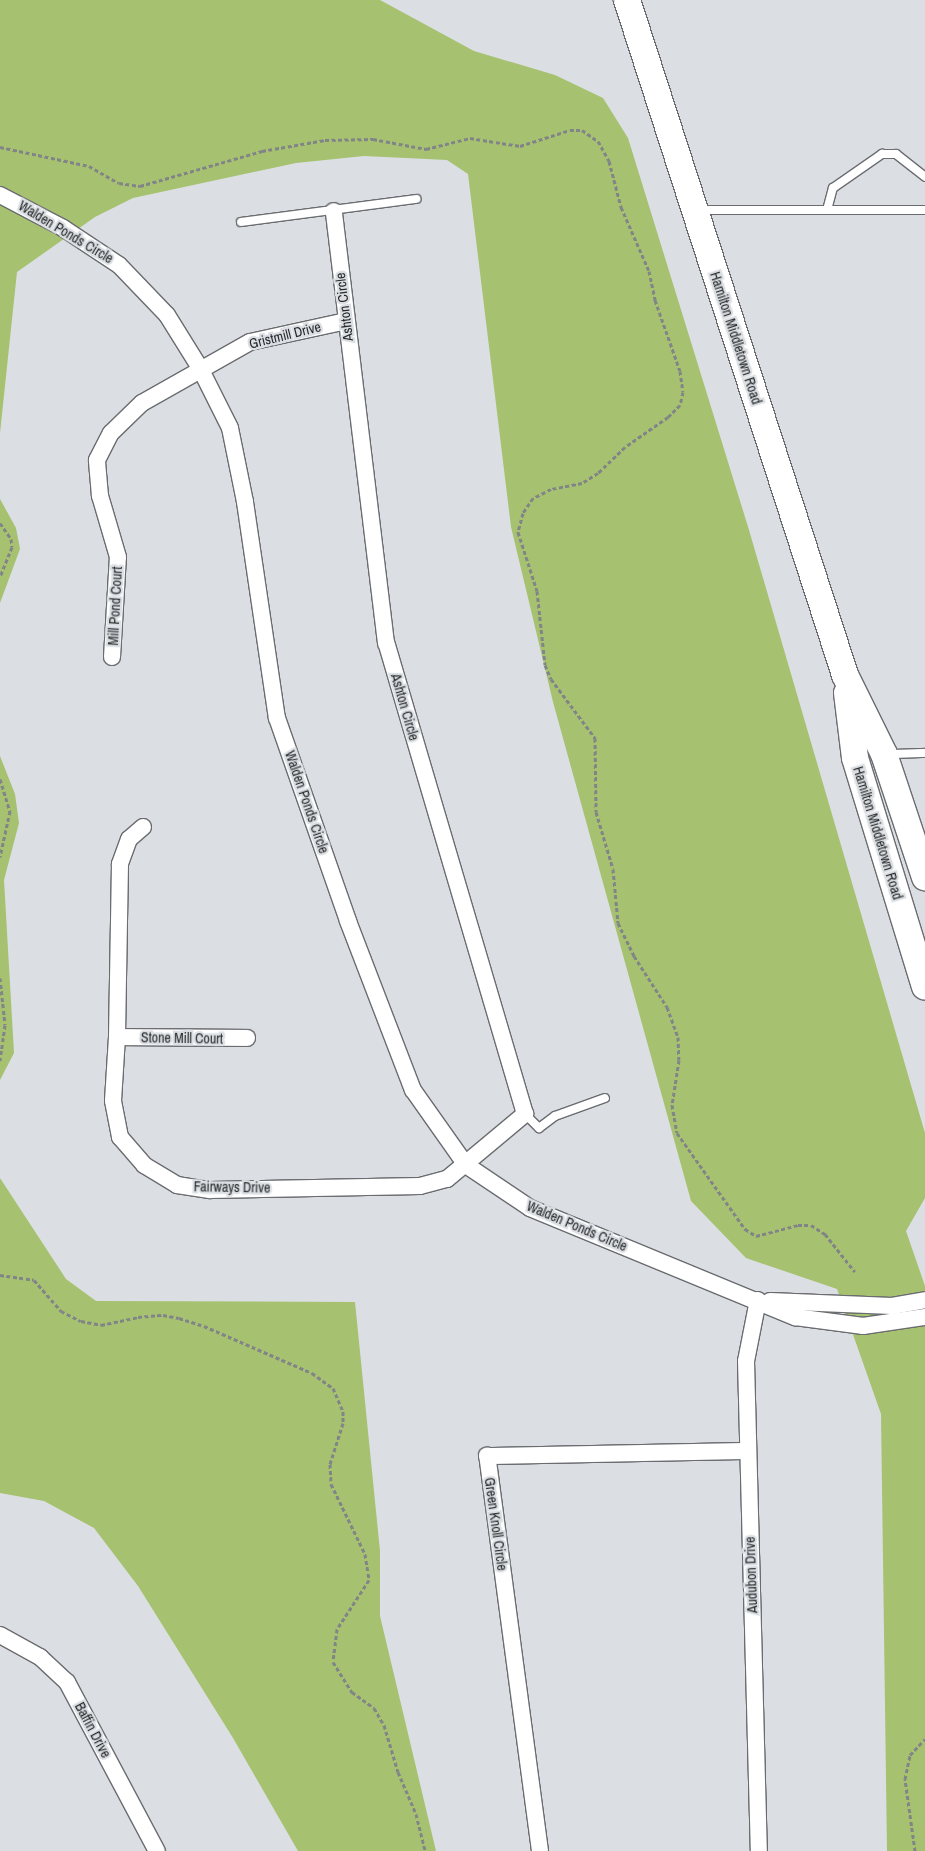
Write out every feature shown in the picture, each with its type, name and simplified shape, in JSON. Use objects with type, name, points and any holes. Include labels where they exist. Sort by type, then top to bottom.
[{"type":"highway","name":"Hamilton Middletown Road","points":[[627,0],[845,675],[884,754],[925,877]]},
{"type":"highway","name":"Hamilton Middletown Road","points":[[845,675],[855,758],[925,987]]},
{"type":"street","name":"Walden Ponds Circle","points":[[0,194],[63,228],[119,265],[167,316],[200,368],[230,428],[245,502],[278,718],[348,921],[413,1090],[466,1164],[530,1208],[758,1300],[795,1317],[864,1326],[925,1317]]},
{"type":"street","name":"Ashton Circle","points":[[334,210],[386,643],[525,1114]]},
{"type":"street","name":"Gristmill Drive","points":[[200,368],[250,342],[346,321]]},
{"type":"street","name":"Mill Pond Court","points":[[112,657],[118,557],[100,496],[97,460],[111,433],[142,403],[200,368]]},
{"type":"street","name":"Fairways Drive","points":[[143,827],[129,839],[120,864],[117,1037],[113,1101],[120,1137],[144,1165],[177,1185],[210,1190],[420,1186],[447,1179],[466,1164]]},
{"type":"street","name":"Stone Mill Court","points":[[117,1037],[247,1038]]},
{"type":"street","points":[[466,1164],[525,1114]]},
{"type":"street","name":"Walden Ponds Circle","points":[[758,1300],[892,1306],[925,1300]]},
{"type":"street","name":"Audubon Drive","points":[[758,1300],[746,1361],[758,1851]]},
{"type":"street","name":"Green Knoll Circle","points":[[540,1851],[486,1456],[748,1450]]},
{"type":"street","name":"Baffin Drive","points":[[0,1635],[40,1657],[67,1682],[157,1851]]},
{"type":"lane","points":[[827,210],[833,188],[882,154],[896,154],[925,177]]},
{"type":"lane","points":[[241,222],[416,199]]},
{"type":"lane","points":[[695,210],[925,210]]},
{"type":"lane","points":[[884,754],[925,753]]},
{"type":"lane","points":[[525,1114],[539,1128],[555,1116],[606,1098]]},
{"type":"path","points":[[0,147],[89,166],[119,183],[140,186],[262,150],[325,140],[373,139],[426,149],[470,138],[520,146],[570,130],[582,130],[598,141],[609,161],[621,207],[649,271],[655,300],[680,371],[683,392],[680,405],[668,417],[625,447],[598,473],[582,483],[551,489],[533,498],[523,513],[518,532],[537,591],[545,665],[551,679],[595,738],[596,812],[613,869],[618,923],[634,956],[668,1007],[678,1036],[679,1060],[672,1105],[676,1133],[745,1229],[756,1236],[798,1225],[811,1225],[825,1234],[855,1272]]},
{"type":"path","points":[[0,524],[11,539],[12,548],[0,577]]},
{"type":"path","points":[[0,778],[10,810],[0,857]]},
{"type":"path","points":[[0,978],[5,1025],[0,1061]]},
{"type":"path","points":[[0,1275],[34,1280],[61,1311],[81,1322],[101,1325],[138,1317],[163,1315],[204,1326],[312,1373],[333,1388],[339,1396],[343,1423],[330,1464],[331,1484],[365,1554],[369,1580],[337,1629],[333,1662],[352,1692],[374,1708],[384,1725],[398,1772],[416,1814],[425,1851]]},
{"type":"path","points":[[915,1851],[904,1779],[910,1755],[925,1739]]},
{"type":"green space","points":[[0,0],[380,0],[474,51],[555,75],[603,98],[628,138],[749,530],[925,1133],[925,1198],[906,1231],[925,1286],[925,1851],[887,1851],[881,1414],[837,1289],[746,1258],[691,1201],[553,702],[511,527],[468,174],[447,160],[364,156],[296,163],[133,198],[95,217],[17,272],[0,433]]},
{"type":"green space","points":[[0,499],[16,528],[20,549],[0,603]]},
{"type":"green space","points":[[0,756],[15,794],[19,823],[4,880],[14,1053],[0,1080]]},
{"type":"green space","points":[[0,1178],[66,1279],[96,1301],[355,1302],[380,1551],[380,1616],[436,1851],[298,1851],[233,1738],[138,1586],[94,1528],[44,1501],[0,1493]]}]
